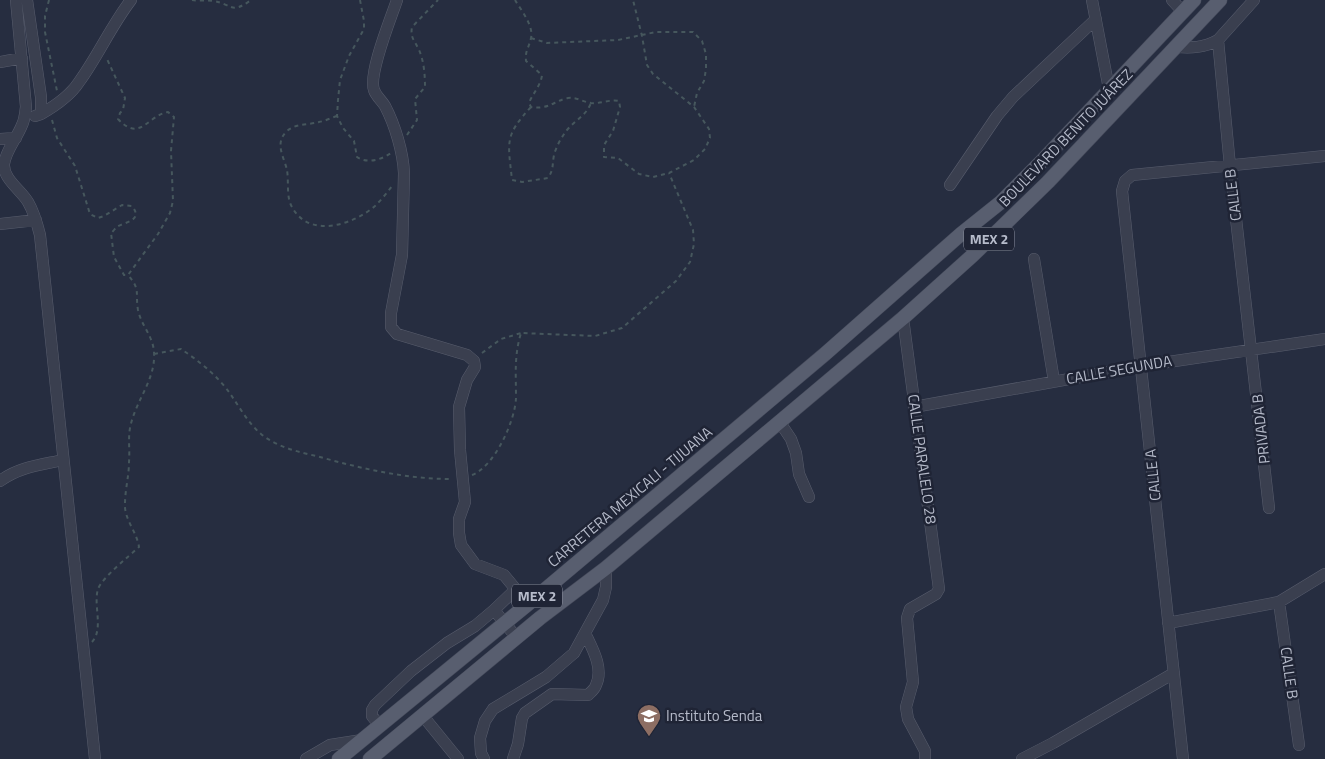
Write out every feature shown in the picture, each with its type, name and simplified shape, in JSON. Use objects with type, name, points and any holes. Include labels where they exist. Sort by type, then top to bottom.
[{"type":"main road","name":"BOULEVARD BENITO JUÁREZ","points":[[734,431],[1001,202],[1194,0]]},
{"type":"main road","name":"BOULEVARD BENITO JUÁREZ","points":[[606,568],[903,318],[973,255],[1048,182],[1176,47],[1214,3]]},
{"type":"main road","points":[[1019,210],[1017,202],[1055,160],[1061,151],[1067,134]]},
{"type":"main road","name":"CARRETERA MEXICALI - TIJUANA","points":[[338,759],[528,604],[734,431]]},
{"type":"main road","name":"MEX 2","points":[[370,759],[540,618],[606,568]]},
{"type":"street","points":[[16,0],[26,107],[25,119],[6,156],[4,164],[5,172],[27,201],[36,220],[40,235],[62,460],[95,759]]},
{"type":"street","points":[[27,0],[41,97],[41,114]]},
{"type":"street","points":[[25,119],[41,114],[56,105],[78,84],[121,13],[131,0]]},
{"type":"street","points":[[397,0],[373,74],[374,89],[385,107],[394,128],[404,164],[402,255],[391,313],[391,327],[397,334],[467,355],[474,361],[475,368],[467,380],[459,406],[460,450],[465,502],[459,519],[459,533],[462,545],[475,564],[504,575],[528,604]]},
{"type":"street","points":[[1092,0],[1109,89]]},
{"type":"street","points":[[1172,0],[1183,12]]},
{"type":"street","points":[[1176,47],[1202,47],[1218,40],[1254,0]]},
{"type":"street","points":[[950,185],[1013,97],[1096,19]]},
{"type":"street","name":"CALLE B","points":[[1218,40],[1230,166],[1252,350]]},
{"type":"street","points":[[0,62],[22,58]]},
{"type":"street","points":[[0,139],[16,138]]},
{"type":"street","points":[[1230,166],[1325,156]]},
{"type":"street","name":"CALLE A","points":[[1183,759],[1122,191],[1125,180],[1132,175],[1230,166]]},
{"type":"street","points":[[0,224],[36,220]]},
{"type":"street","points":[[1034,259],[1054,382]]},
{"type":"street","name":"CALLE PARALELO 28","points":[[903,318],[939,589],[932,597],[910,609],[908,618],[913,682],[906,707],[908,719],[925,751],[926,759]]},
{"type":"street","name":"CALLE SEGUNDA","points":[[914,407],[1141,366],[1325,339]]},
{"type":"street","name":"PRIVADA B","points":[[1252,350],[1269,508]]},
{"type":"street","points":[[779,421],[791,439],[796,453],[799,474],[809,497]]},
{"type":"street","points":[[0,482],[23,468],[62,460]]},
{"type":"street","points":[[484,759],[481,753],[480,738],[485,721],[493,709],[546,677],[574,653],[603,600],[606,587],[606,568]]},
{"type":"street","points":[[1168,623],[1279,602],[1325,574]]},
{"type":"street","points":[[380,726],[372,716],[372,710],[375,705],[411,671],[446,643],[476,626],[516,589]]},
{"type":"street","name":"CALLE B","points":[[1279,602],[1299,745]]},
{"type":"street","points":[[494,610],[518,638]]},
{"type":"street","points":[[513,759],[518,744],[522,718],[525,713],[552,694],[588,695],[596,686],[599,671],[594,653],[585,633]]},
{"type":"street","points":[[1022,759],[1053,744],[1174,673]]},
{"type":"street","points":[[423,716],[458,759]]},
{"type":"street","points":[[306,759],[330,745],[362,740]]},
{"type":"path","points":[[49,0],[45,16],[45,32],[57,91],[52,121],[57,138],[74,166],[90,214],[98,218],[122,205],[132,206],[135,210],[132,221],[116,227],[111,233],[114,257],[124,275],[128,274],[136,285],[140,318],[153,340],[154,354],[152,373],[135,411],[130,429],[125,504],[126,513],[138,538],[139,547],[102,582],[98,590],[95,640],[84,650]]},
{"type":"path","points":[[192,0],[212,0],[232,8],[240,7],[251,0]]},
{"type":"path","points":[[515,0],[532,32],[525,52],[526,61],[542,76],[541,82],[533,92],[529,103],[531,108]]},
{"type":"path","points":[[531,108],[539,109],[559,103],[566,98],[575,98],[591,103],[619,101],[620,107],[613,132],[604,146],[604,157],[618,158],[639,174],[652,176],[669,174],[694,160],[704,149],[710,138],[710,128],[694,107],[653,74],[647,65],[633,0]]},
{"type":"path","points":[[531,38],[547,43],[618,40],[656,32],[693,32],[702,41],[706,69],[704,81],[697,93],[694,107]]},
{"type":"path","points":[[103,44],[108,64],[125,98],[123,110],[118,119],[130,128],[140,128],[161,113],[168,112],[174,117],[171,151],[173,201],[170,213],[158,234],[128,274]]},
{"type":"path","points":[[531,108],[517,123],[510,135],[512,180],[522,182],[548,178],[553,171],[554,156],[558,145],[567,130],[587,112],[591,103]]},
{"type":"path","points":[[337,116],[318,123],[302,124],[291,128],[282,139],[280,151],[288,178],[289,200],[298,215],[309,224],[323,227],[341,224],[357,218],[374,206],[404,173]]},
{"type":"path","points":[[474,361],[501,339],[521,333]]},
{"type":"place","name":"Instituto Senda","points":[[649,737]]}]
